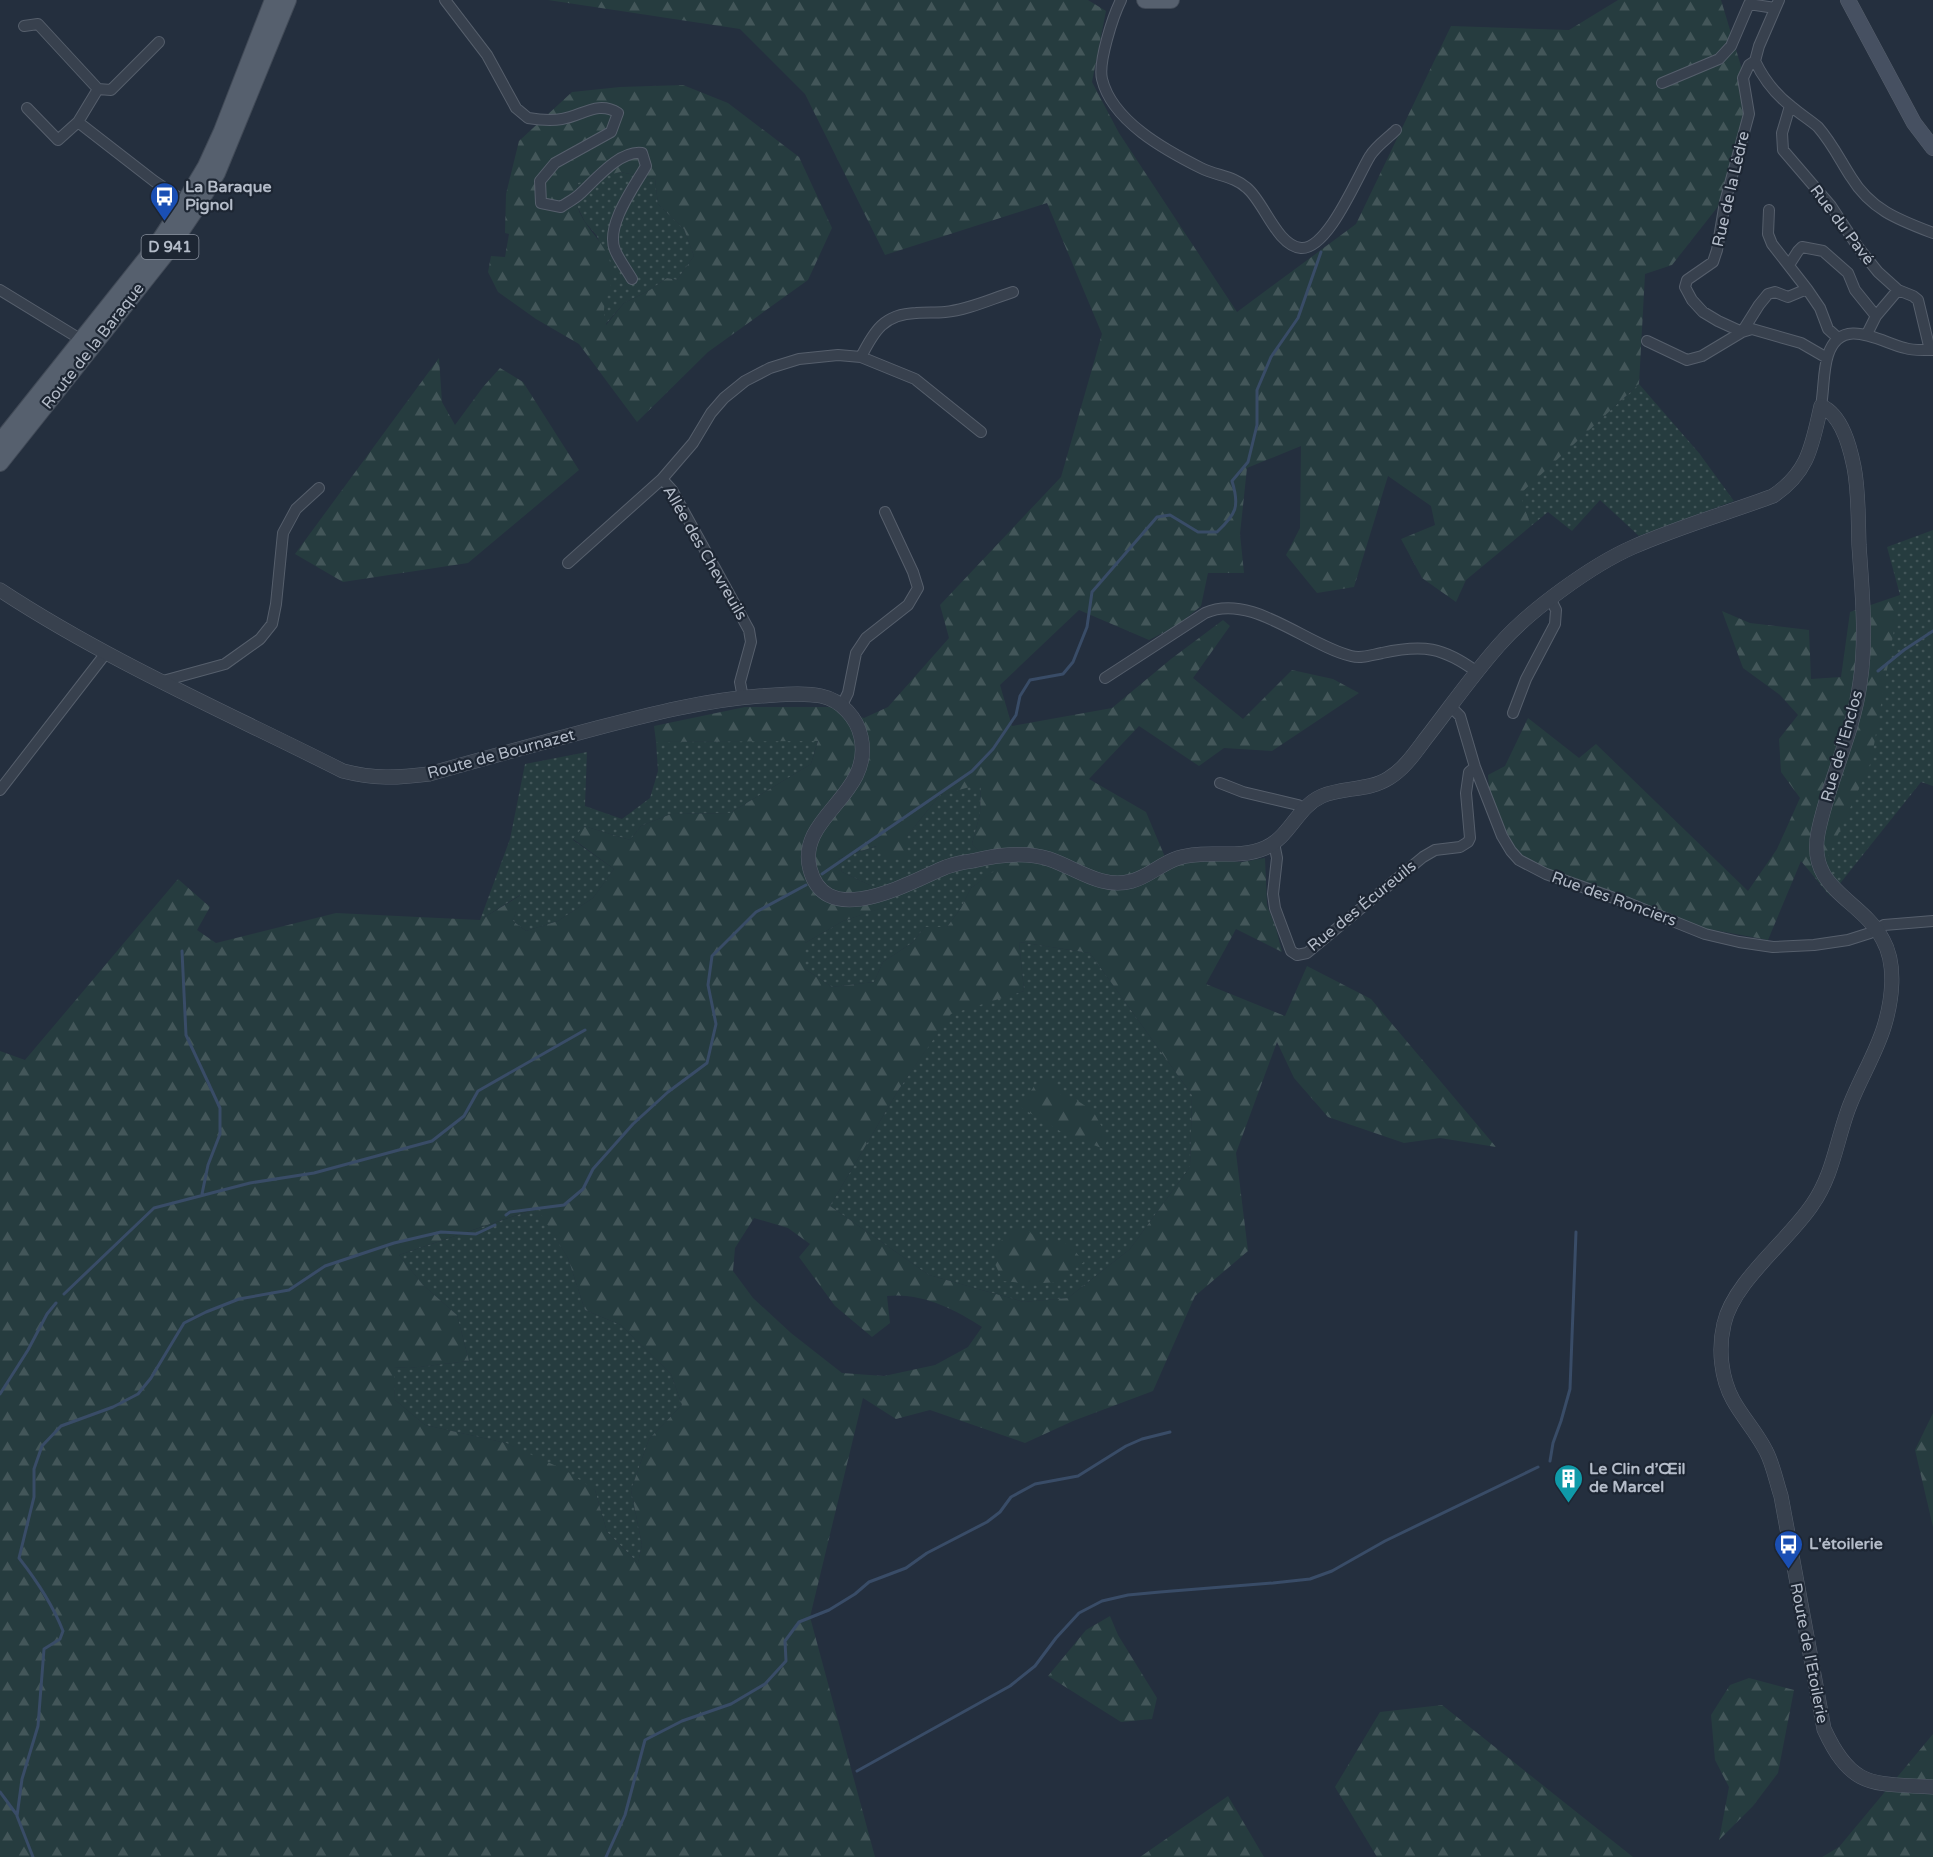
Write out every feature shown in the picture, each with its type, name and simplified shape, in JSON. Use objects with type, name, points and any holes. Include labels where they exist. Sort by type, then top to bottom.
[{"type":"main road","name":"Route de la Baraque","points":[[0,442],[165,255],[190,206],[222,131],[273,0]]},
{"type":"main road","name":"Route de la Baraque","points":[[190,206],[217,173],[288,0]]},
{"type":"main road","points":[[1144,0],[1171,0]]},
{"type":"main road","points":[[1848,0],[1914,123],[1933,148]]},
{"type":"main road","name":"Route de la Baraque","points":[[0,463],[86,344]]},
{"type":"street","points":[[445,0],[487,55],[516,108],[528,118],[564,119],[594,108],[610,108],[618,113],[612,132],[555,163],[540,181],[539,194],[541,204],[561,207],[579,195],[604,170],[633,152],[642,153],[645,166],[620,213],[612,237],[615,250],[632,279]]},
{"type":"street","points":[[1121,0],[1104,48],[1101,78],[1109,98],[1124,118],[1156,142],[1203,169],[1233,178],[1247,188],[1258,200],[1273,226],[1288,242],[1301,248],[1311,245],[1323,236],[1352,193],[1371,154],[1396,130]]},
{"type":"street","points":[[1662,82],[1719,59],[1731,46],[1749,4],[1777,4],[1755,61],[1762,75],[1777,95],[1816,126],[1835,149],[1852,179],[1874,205],[1895,219],[1933,233]]},
{"type":"street","points":[[24,26],[38,24],[98,89],[111,90],[159,42]]},
{"type":"street","name":"Rue de la Lèdre","points":[[1755,61],[1749,65],[1743,78],[1749,114],[1725,202],[1717,250],[1713,262],[1687,280],[1685,287],[1702,312],[1742,332],[1752,329],[1801,343],[1827,357]]},
{"type":"street","points":[[27,108],[58,140],[78,123],[98,89]]},
{"type":"street","name":"Rue du Pavé","points":[[1790,106],[1782,133],[1783,150],[1831,206],[1878,272],[1898,290],[1918,300],[1932,350]]},
{"type":"street","points":[[78,123],[190,206]]},
{"type":"street","points":[[1769,210],[1768,234],[1772,244],[1820,308],[1828,329],[1838,338]]},
{"type":"street","points":[[1789,265],[1802,247],[1823,251],[1848,273],[1855,290],[1876,316]]},
{"type":"street","points":[[1647,341],[1687,360],[1702,356],[1742,332],[1768,294],[1776,292],[1788,297],[1807,289]]},
{"type":"street","points":[[0,290],[86,344]]},
{"type":"street","points":[[1867,334],[1876,316],[1898,290]]},
{"type":"street","points":[[861,357],[881,324],[898,316],[962,309],[1013,292]]},
{"type":"street","points":[[885,512],[918,588],[908,605],[866,638],[856,653],[848,693],[842,705],[855,720],[861,736],[863,752],[858,774],[850,788],[811,838],[808,853],[810,869],[815,882],[825,892],[839,899],[858,900],[885,894],[953,865],[984,858],[1025,854],[1048,859],[1103,882],[1130,882],[1179,858],[1199,854],[1246,854],[1263,849],[1274,843],[1287,831],[1304,809],[1320,797],[1372,785],[1391,777],[1409,759],[1505,638],[1596,566],[1634,546],[1773,496],[1786,488],[1795,479],[1806,460],[1821,406],[1827,357],[1838,338],[1846,334],[1867,334],[1906,349],[1932,350]]},
{"type":"street","name":"Allée des Chevreuils","points":[[568,563],[662,479],[693,443],[711,413],[724,398],[745,381],[770,368],[799,359],[838,355],[861,357],[915,379],[981,432]]},
{"type":"street","name":"Rue de l'Enclos","points":[[1821,406],[1828,409],[1842,430],[1854,468],[1863,644],[1860,683],[1853,718],[1823,810],[1817,838],[1817,859],[1824,876],[1836,891],[1877,929]]},
{"type":"street","name":"Allée des Chevreuils","points":[[662,479],[672,490],[749,630],[751,642],[740,682],[743,698]]},
{"type":"street","points":[[163,681],[225,664],[260,639],[272,624],[284,533],[296,509],[319,488]]},
{"type":"street","name":"Route de Bournazet","points":[[0,590],[38,615],[106,653],[343,771],[367,777],[397,778],[429,774],[692,705],[743,698],[816,695],[827,697],[842,705]]},
{"type":"street","points":[[1513,712],[1526,680],[1555,624],[1556,610],[1551,600]]},
{"type":"street","points":[[1105,678],[1216,608],[1227,608],[1272,620],[1314,642],[1351,656],[1362,657],[1407,648],[1431,648],[1457,658],[1477,672]]},
{"type":"street","points":[[0,790],[106,653]]},
{"type":"street","name":"Rue des Ronciers","points":[[1450,706],[1460,716],[1475,767],[1502,836],[1519,860],[1546,874],[1628,903],[1705,934],[1773,947],[1814,945],[1848,940],[1884,926],[1933,921]]},
{"type":"street","name":"Rue des Écureuils","points":[[1274,843],[1277,858],[1273,894],[1275,908],[1286,941],[1292,951],[1297,954],[1307,953],[1410,866],[1435,850],[1460,847],[1468,842],[1470,838],[1466,793],[1469,772],[1475,767]]},
{"type":"street","points":[[1220,783],[1243,792],[1298,805],[1304,809]]},
{"type":"street","name":"Route de l'Etoilerie","points":[[1877,929],[1885,942],[1891,961],[1890,1003],[1875,1053],[1847,1113],[1833,1165],[1813,1204],[1782,1244],[1738,1292],[1730,1308],[1724,1323],[1722,1366],[1733,1400],[1767,1453],[1776,1480],[1824,1729],[1835,1753],[1847,1768],[1862,1778],[1878,1784],[1933,1787]]},
{"type":"green space","points":[[548,0],[1088,0],[1106,11],[1092,82],[1119,133],[1237,312],[1356,224],[1451,26],[1569,30],[1618,0],[1721,0],[1754,109],[1731,190],[1672,265],[1645,274],[1639,384],[1520,494],[1531,526],[1466,580],[1456,602],[1422,578],[1401,539],[1435,525],[1431,506],[1388,476],[1354,587],[1317,593],[1286,555],[1300,528],[1301,446],[1247,468],[1240,534],[1244,573],[1208,573],[1201,606],[1178,625],[1149,640],[1079,610],[1000,685],[1012,726],[1112,708],[1223,620],[1230,626],[1193,678],[1243,719],[1292,670],[1333,679],[1359,693],[1272,751],[1224,748],[1199,766],[1139,726],[1089,779],[1146,812],[1165,857],[1242,862],[1265,858],[1267,905],[1282,952],[1236,929],[1206,984],[1285,1016],[1307,966],[1371,999],[1496,1147],[1440,1138],[1404,1143],[1328,1117],[1294,1078],[1277,1042],[1236,1153],[1248,1251],[1195,1296],[1153,1391],[1073,1421],[1025,1443],[930,1410],[896,1419],[863,1398],[810,1617],[875,1857],[0,1857],[0,1051],[25,1060],[178,879],[210,907],[197,930],[216,943],[336,913],[480,920],[521,895],[513,921],[526,931],[558,921],[593,898],[614,869],[573,839],[584,826],[630,840],[641,826],[671,814],[730,813],[811,764],[818,741],[656,742],[654,726],[745,707],[833,707],[864,718],[888,707],[949,638],[940,605],[1061,477],[1102,334],[1047,203],[885,255],[805,94],[740,29]],"holes":[[[981,784],[980,814],[972,844],[997,869],[971,888],[961,908],[947,927],[925,927],[912,943],[883,962],[874,982],[832,987],[805,969],[805,943],[843,921],[886,907],[876,888],[842,872],[838,859],[876,846],[889,859],[905,857],[907,836],[940,795]],[[1019,942],[1090,953],[1192,1095],[1190,1167],[1130,1249],[1068,1298],[1024,1302],[929,1275],[830,1206],[899,1089],[951,1014],[1024,991]],[[537,1208],[568,1258],[585,1310],[621,1325],[671,1374],[682,1405],[649,1439],[631,1490],[642,1545],[638,1563],[607,1532],[595,1490],[565,1470],[506,1443],[425,1425],[395,1400],[394,1367],[409,1368],[469,1361],[457,1315],[423,1285],[399,1255]],[[754,1218],[788,1228],[810,1244],[799,1257],[835,1306],[872,1337],[890,1323],[887,1296],[899,1295],[937,1303],[982,1327],[968,1347],[935,1365],[884,1376],[842,1373],[791,1333],[753,1298],[733,1271],[735,1248]]]},
{"type":"green space","points":[[683,85],[728,103],[799,157],[832,228],[808,280],[708,352],[637,422],[579,344],[536,319],[498,292],[488,272],[491,256],[505,257],[509,234],[505,233],[506,194],[519,141],[572,92],[620,87]],"holes":[[[620,172],[655,179],[658,204],[684,229],[694,256],[677,280],[667,278],[650,290],[624,303],[606,325],[604,310],[611,282],[611,265],[603,247],[577,206],[578,183]]]},
{"type":"green space","points":[[620,172],[655,179],[658,204],[684,229],[694,256],[677,280],[667,278],[650,290],[624,303],[605,325],[602,309],[612,276],[597,236],[585,222],[576,204],[578,182]]},
{"type":"green space","points":[[439,358],[442,402],[455,425],[500,368],[523,382],[579,470],[468,563],[343,582],[295,554]]},
{"type":"green space","points":[[1639,384],[1699,453],[1734,501],[1639,536],[1600,500],[1572,531],[1548,512],[1531,526],[1519,494]]},
{"type":"green space","points":[[1933,530],[1933,786],[1921,782],[1830,896],[1811,873],[1826,861],[1900,595],[1887,547]]},
{"type":"green space","points":[[1900,595],[1871,762],[1826,861],[1811,873],[1801,861],[1768,940],[1703,928],[1545,871],[1514,850],[1489,789],[1488,775],[1505,766],[1528,718],[1579,758],[1596,744],[1748,891],[1777,849],[1800,798],[1781,772],[1779,739],[1798,715],[1780,695],[1743,668],[1722,611],[1750,623],[1809,630],[1811,679],[1841,677],[1850,612]]},
{"type":"green space","points":[[818,740],[811,764],[730,813],[671,814],[641,826],[630,840],[584,826],[573,840],[614,869],[593,898],[558,921],[526,931],[513,921],[520,895],[480,920],[510,839],[525,764],[587,752],[585,806],[622,819],[650,798],[658,771],[656,742]]},
{"type":"green space","points":[[981,783],[980,814],[972,844],[998,869],[971,888],[961,908],[947,927],[925,927],[912,943],[883,962],[874,982],[832,987],[805,969],[805,943],[843,921],[885,907],[876,888],[842,872],[838,859],[907,836],[940,795]]},
{"type":"green space","points":[[1019,942],[1090,953],[1192,1095],[1190,1167],[1130,1249],[1068,1298],[1024,1302],[929,1275],[830,1206],[899,1089],[951,1013],[1024,991]]},
{"type":"green space","points":[[1046,1076],[1062,1096],[1075,1099],[1093,1111],[1108,1138],[1104,1149],[1065,1134],[1020,1107],[1035,1085]]},
{"type":"green space","points":[[538,1208],[568,1258],[585,1310],[621,1325],[671,1374],[682,1405],[649,1439],[631,1490],[642,1545],[638,1563],[607,1532],[595,1490],[506,1443],[425,1425],[395,1400],[393,1367],[409,1368],[469,1361],[457,1315],[423,1285],[399,1255]]},
{"type":"green space","points":[[1025,1228],[1044,1244],[1057,1241],[1067,1244],[1084,1262],[1056,1282],[1031,1284],[1003,1281],[995,1264],[998,1243],[1014,1232]]},
{"type":"green space","points":[[1933,1413],[1933,1527],[1915,1450]]},
{"type":"green space","points":[[1110,1616],[1118,1635],[1157,1698],[1152,1719],[1121,1722],[1048,1676],[1086,1630]]},
{"type":"green space","points":[[1749,1678],[1794,1690],[1778,1773],[1753,1806],[1719,1840],[1729,1787],[1715,1760],[1711,1715],[1730,1685]]},
{"type":"green space","points":[[1442,1705],[1633,1857],[1377,1857],[1335,1787],[1380,1712]]},
{"type":"green space","points":[[1933,1734],[1933,1857],[1822,1857],[1839,1847]]},
{"type":"green space","points":[[1228,1796],[1264,1857],[1140,1857]]},
{"type":"waterway","points":[[822,874],[972,771],[993,749],[1016,715],[1020,696],[1030,680],[1063,674],[1073,662],[1087,627],[1092,592],[1157,517],[1170,515],[1198,532],[1217,532],[1228,520],[1236,504],[1232,481],[1248,462],[1257,425],[1257,390],[1271,357],[1298,318],[1321,252]]},
{"type":"waterway","points":[[1878,671],[1933,631]]},
{"type":"waterway","points":[[506,1215],[510,1212],[564,1205],[583,1189],[593,1169],[633,1124],[668,1092],[707,1063],[716,1024],[708,985],[712,956],[756,912],[806,885]]},
{"type":"waterway","points":[[182,951],[186,1035],[220,1108],[220,1134],[208,1165],[202,1194]]},
{"type":"waterway","points":[[64,1294],[154,1208],[250,1183],[314,1173],[432,1141],[464,1116],[478,1091],[585,1030]]},
{"type":"waterway","points":[[33,1857],[17,1816],[22,1779],[38,1726],[44,1649],[60,1639],[63,1631],[44,1593],[19,1558],[34,1497],[34,1469],[42,1446],[61,1426],[113,1407],[138,1394],[151,1378],[184,1323],[206,1312],[239,1299],[289,1290],[325,1266],[394,1243],[441,1232],[476,1234],[495,1225]]},
{"type":"waterway","points":[[1550,1461],[1553,1443],[1570,1389],[1576,1232]]},
{"type":"waterway","points":[[0,1394],[28,1350],[47,1314],[56,1303]]},
{"type":"waterway","points":[[606,1857],[625,1815],[645,1740],[682,1721],[731,1704],[765,1684],[786,1661],[785,1641],[799,1622],[829,1610],[855,1594],[869,1582],[906,1568],[927,1553],[987,1522],[1000,1512],[1011,1497],[1035,1484],[1078,1476],[1126,1446],[1142,1439],[1170,1432]]},
{"type":"waterway","points":[[857,1771],[1010,1686],[1035,1666],[1079,1613],[1102,1601],[1128,1595],[1310,1579],[1332,1571],[1385,1541],[1538,1467]]},
{"type":"waterway","points":[[0,1792],[17,1815]]},
{"type":"place","name":"La Baraque Pignol","points":[[164,222]]},
{"type":"place","name":"Le Clin d’Œil de Marcel","points":[[1568,1504]]},
{"type":"place","name":"L'étoilerie","points":[[1788,1570]]}]
